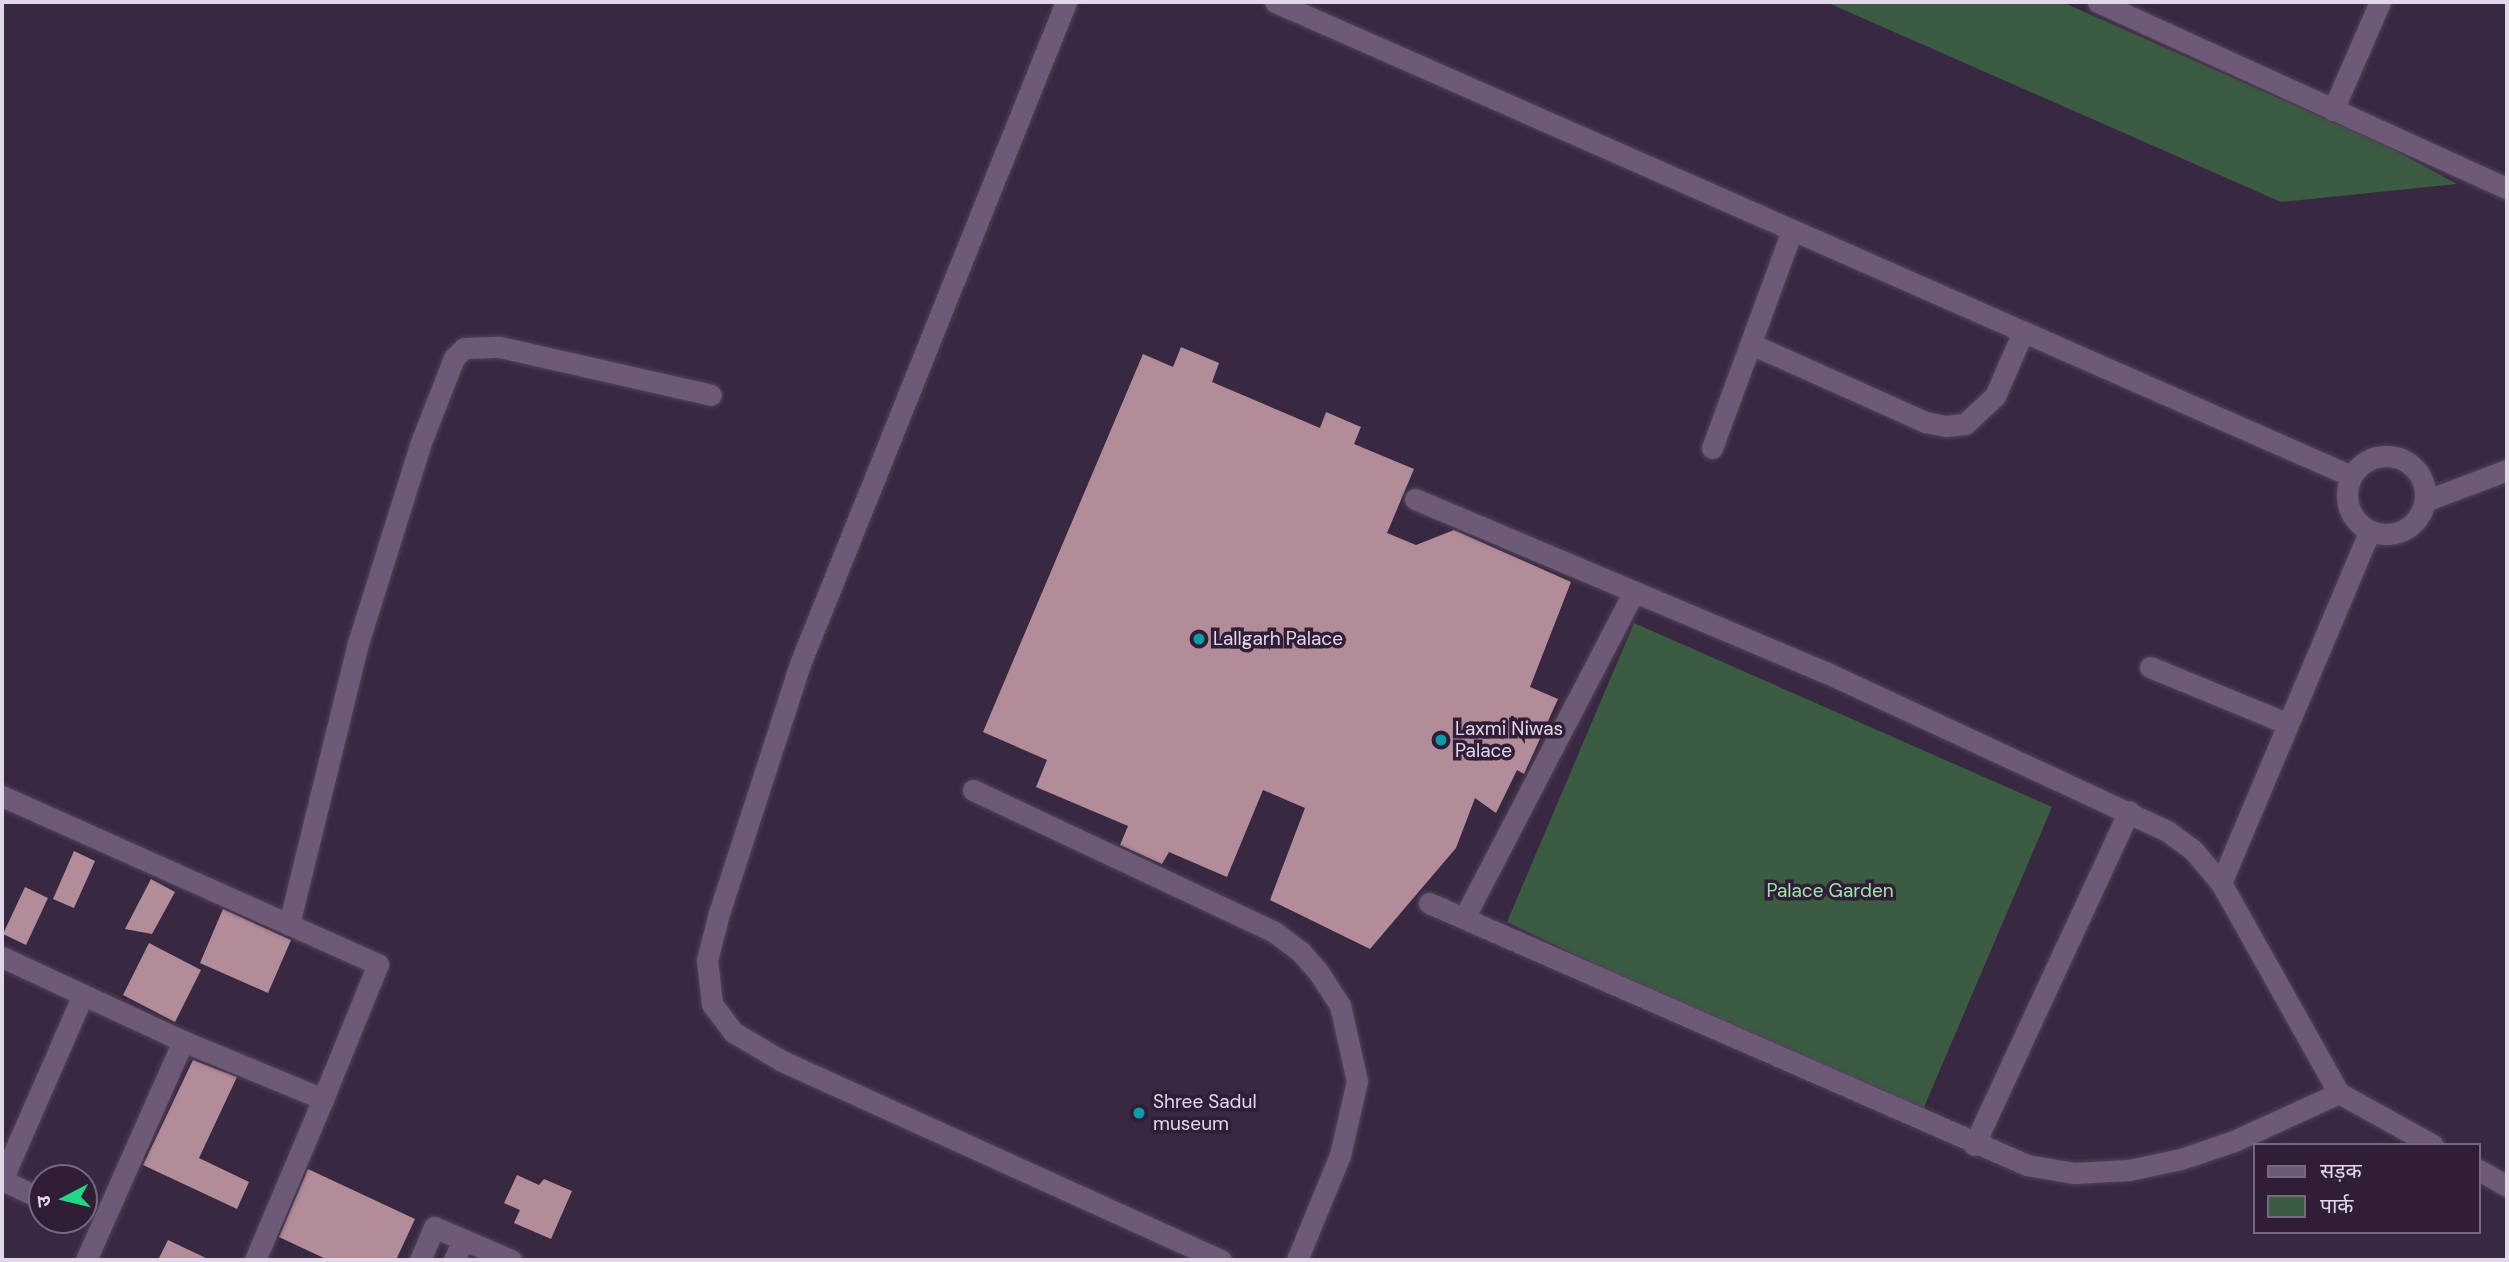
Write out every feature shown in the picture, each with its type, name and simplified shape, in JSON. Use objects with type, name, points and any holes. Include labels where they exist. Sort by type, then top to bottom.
[{"type":"street","points":[[1066,2],[800,664],[718,917],[707,960],[710,993],[712,1004],[733,1032],[782,1061],[1221,1260]]},
{"type":"street","points":[[1275,2],[2022,334],[2351,476]]},
{"type":"street","points":[[2098,2],[2507,188]]},
{"type":"street","points":[[2333,110],[2380,2]]},
{"type":"street","points":[[1712,448],[1793,232]]},
{"type":"street","points":[[1751,344],[1925,422],[1946,426],[1965,424],[1995,396],[2022,334]]},
{"type":"street","points":[[289,924],[359,640],[419,445],[454,358],[464,348],[500,347],[711,396]]},
{"type":"street","points":[[2399,457],[2420,474],[2425,500],[2421,512],[2405,529],[2394,533],[2370,531],[2352,515],[2347,503],[2351,476],[2372,458],[2399,457]]},
{"type":"street","points":[[2425,500],[2507,470]]},
{"type":"street","points":[[1415,499],[1825,672],[2129,811],[2193,850],[2221,883],[2339,1093],[2429,1143]]},
{"type":"street","points":[[2221,883],[2370,531]]},
{"type":"street","points":[[1464,918],[1634,592]]},
{"type":"street","points":[[2150,667],[2288,724]]},
{"type":"street","points":[[973,790],[1273,931],[1319,973],[1340,1005],[1357,1081],[1340,1155],[1297,1260]]},
{"type":"street","points":[[2,796],[378,964],[255,1260]]},
{"type":"street","points":[[1974,1145],[2129,811]]},
{"type":"street","points":[[1429,903],[1974,1145],[2027,1165],[2074,1172],[2129,1170],[2234,1141],[2339,1093]]},
{"type":"street","points":[[2,957],[183,1041],[323,1099]]},
{"type":"street","points":[[28,1192],[2,1180],[83,995]]},
{"type":"street","points":[[98,1213],[183,1041]]},
{"type":"street","points":[[2481,1171],[2507,1186]]},
{"type":"street","points":[[420,1260],[434,1227],[512,1260]]},
{"type":"street","points":[[86,1260],[91,1234]]},
{"type":"street","points":[[454,1260],[463,1240]]},
{"type":"green space","points":[[1826,2],[2062,2],[2389,147],[2457,184],[2281,202]]},
{"type":"green space","name":"Palace Garden","points":[[1634,623],[2052,807],[1919,1119],[1507,922]]},
{"type":"building","name":"Lallgarh Palace","points":[[1181,347],[1219,363],[1212,382],[1320,428],[1326,412],[1361,427],[1354,444],[1414,469],[1387,533],[1416,545],[1454,530],[1571,582],[1530,687],[1558,699],[1524,774],[1517,770],[1496,813],[1475,798],[1456,848],[1370,949],[1270,900],[1305,808],[1263,790],[1227,877],[1169,852],[1162,864],[1120,845],[1128,826],[1036,787],[1047,760],[983,732],[1143,354],[1173,367]]},
{"type":"building","points":[[74,851],[95,861],[74,908],[53,899]]},
{"type":"building","points":[[151,879],[175,892],[152,934],[125,929]]},
{"type":"building","points":[[25,887],[48,898],[26,945],[3,934]]},
{"type":"building","points":[[223,909],[291,940],[268,993],[200,963]]},
{"type":"building","points":[[149,943],[201,970],[175,1022],[123,995]]},
{"type":"building","points":[[193,1060],[237,1077],[199,1158],[249,1182],[237,1209],[143,1165]]},
{"type":"building","points":[[308,1169],[415,1219],[396,1260],[328,1260],[279,1237]]},
{"type":"building","points":[[517,1175],[539,1185],[544,1179],[572,1191],[551,1239],[514,1223],[520,1210],[504,1203]]},
{"type":"building","points":[[168,1240],[210,1260],[158,1260]]},
{"type":"place","name":"Lallgarh Palace","points":[[1199,639]]},
{"type":"place","name":"Laxmi Niwas Palace","points":[[1441,740]]},
{"type":"place","name":"Shree Sadul museum","points":[[1139,1113]]}]
